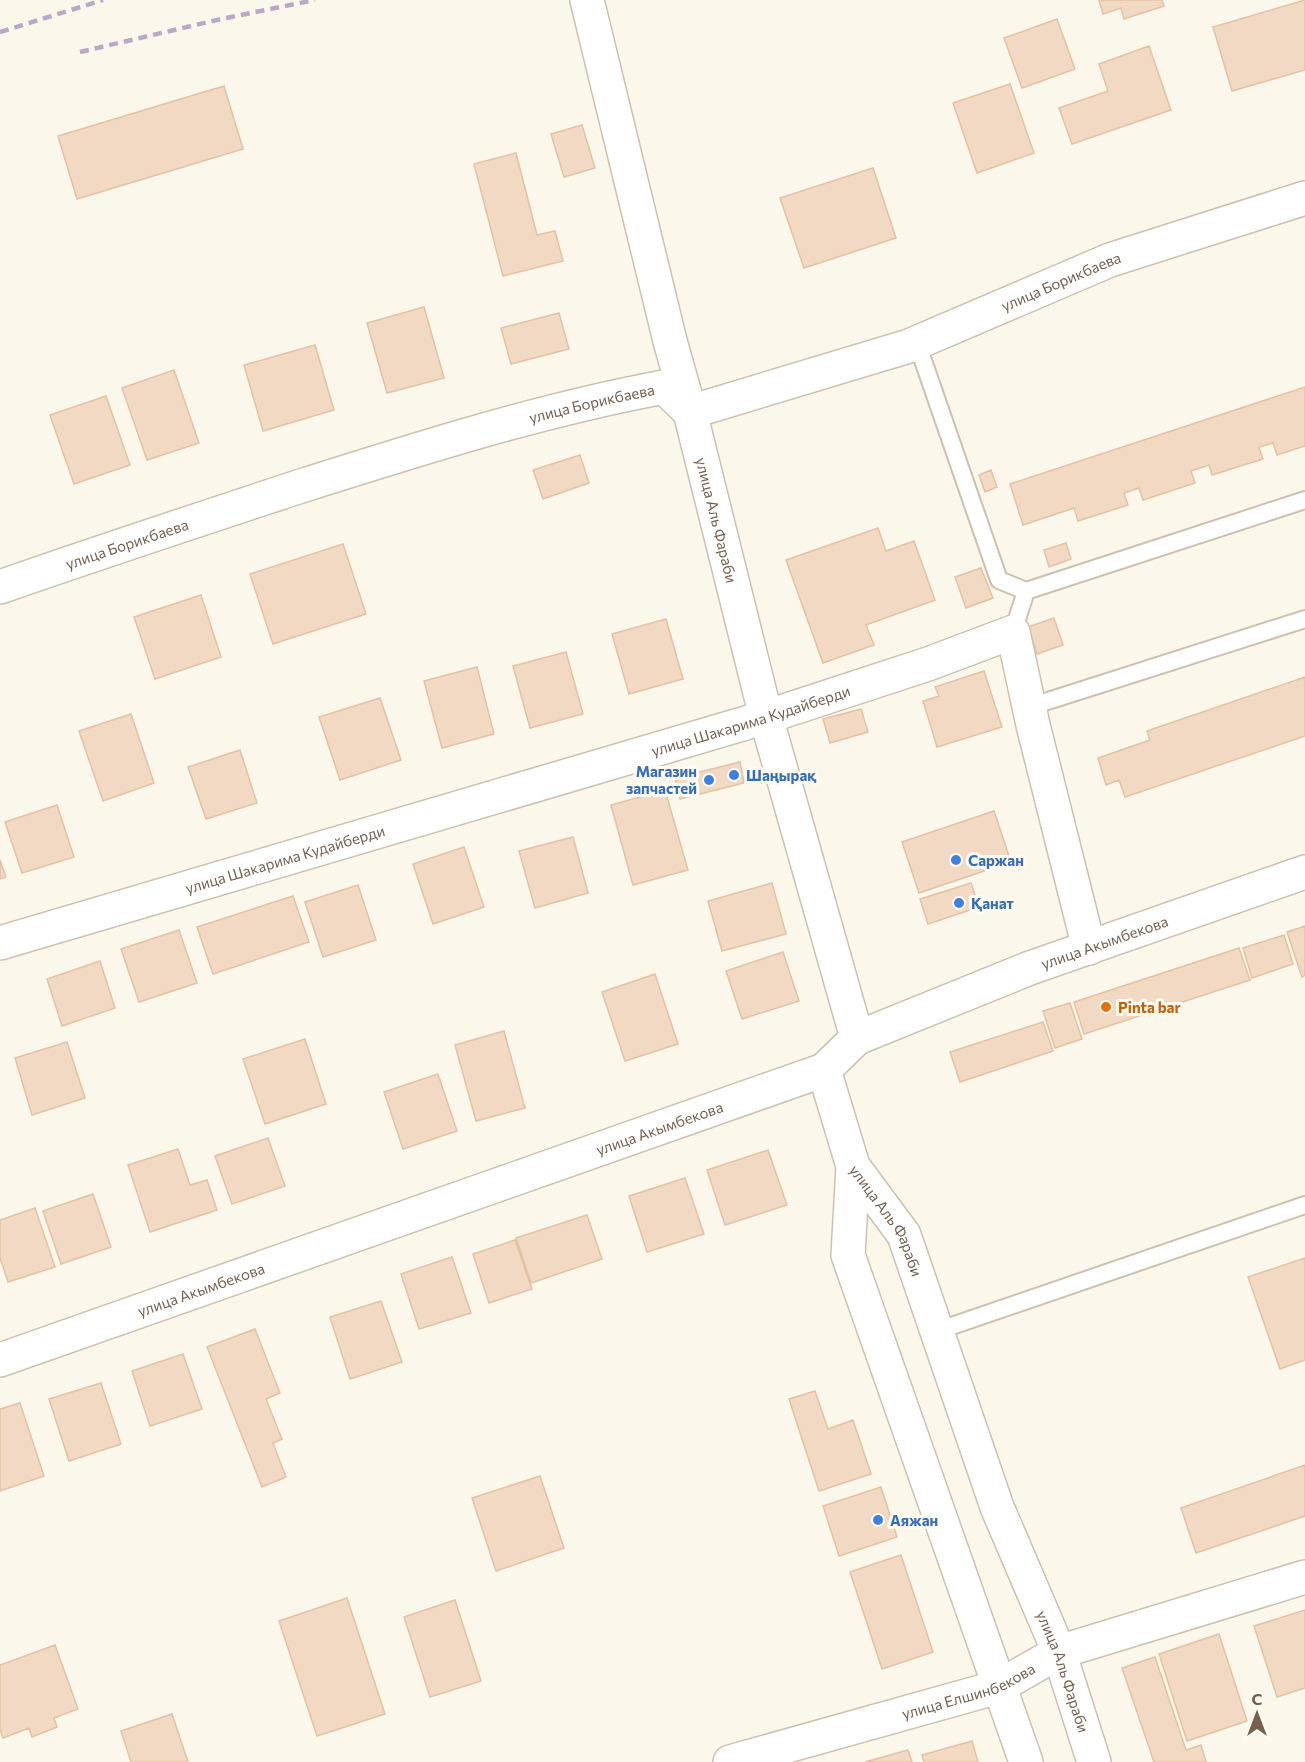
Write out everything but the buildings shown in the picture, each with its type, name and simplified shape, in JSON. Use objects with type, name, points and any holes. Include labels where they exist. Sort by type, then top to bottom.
[{"type":"street","name":"улица Аль Фараби","points":[[586,0],[766,717],[857,1038]]},
{"type":"street","name":"улица Борикбаева","points":[[0,587],[416,449],[597,400],[664,387],[690,412],[917,343],[1110,261],[1305,198]]},
{"type":"street","name":"улица Шакарима Кудайберди","points":[[0,943],[766,717],[1013,632]]},
{"type":"street","points":[[1013,632],[1029,707],[1089,948]]},
{"type":"street","name":"улица Акымбекова","points":[[0,1360],[824,1070],[857,1038],[1030,968],[1305,872]]},
{"type":"street","points":[[824,1070],[853,1166]]},
{"type":"street","name":"улица Аль Фараби","points":[[853,1166],[904,1234],[997,1507],[1059,1652],[1094,1762]]},
{"type":"street","name":"улица Аль Фараби","points":[[853,1166],[848,1256],[1026,1762]]},
{"type":"street","name":"улица Елшинбекова","points":[[730,1762],[998,1687],[1059,1652],[1305,1577]]},
{"type":"lane","points":[[917,343],[999,580],[1026,591],[1305,500]]},
{"type":"lane","points":[[1013,632],[1026,591]]},
{"type":"lane","points":[[1029,707],[1305,619]]},
{"type":"lane","points":[[937,1331],[1305,1205]]},
{"type":"railway","points":[[0,32],[103,0]]},
{"type":"railway","points":[[80,52],[315,0]]},
{"type":"place","name":"Шаңырақ","points":[[734,775]]},
{"type":"place","name":"Магазин запчастей","points":[[709,780]]},
{"type":"place","name":"Саржан","points":[[956,860]]},
{"type":"place","name":"Қанат","points":[[959,903]]},
{"type":"place","name":"Pinta bar","points":[[1106,1007]]},
{"type":"place","name":"Аяжан","points":[[878,1520]]}]
